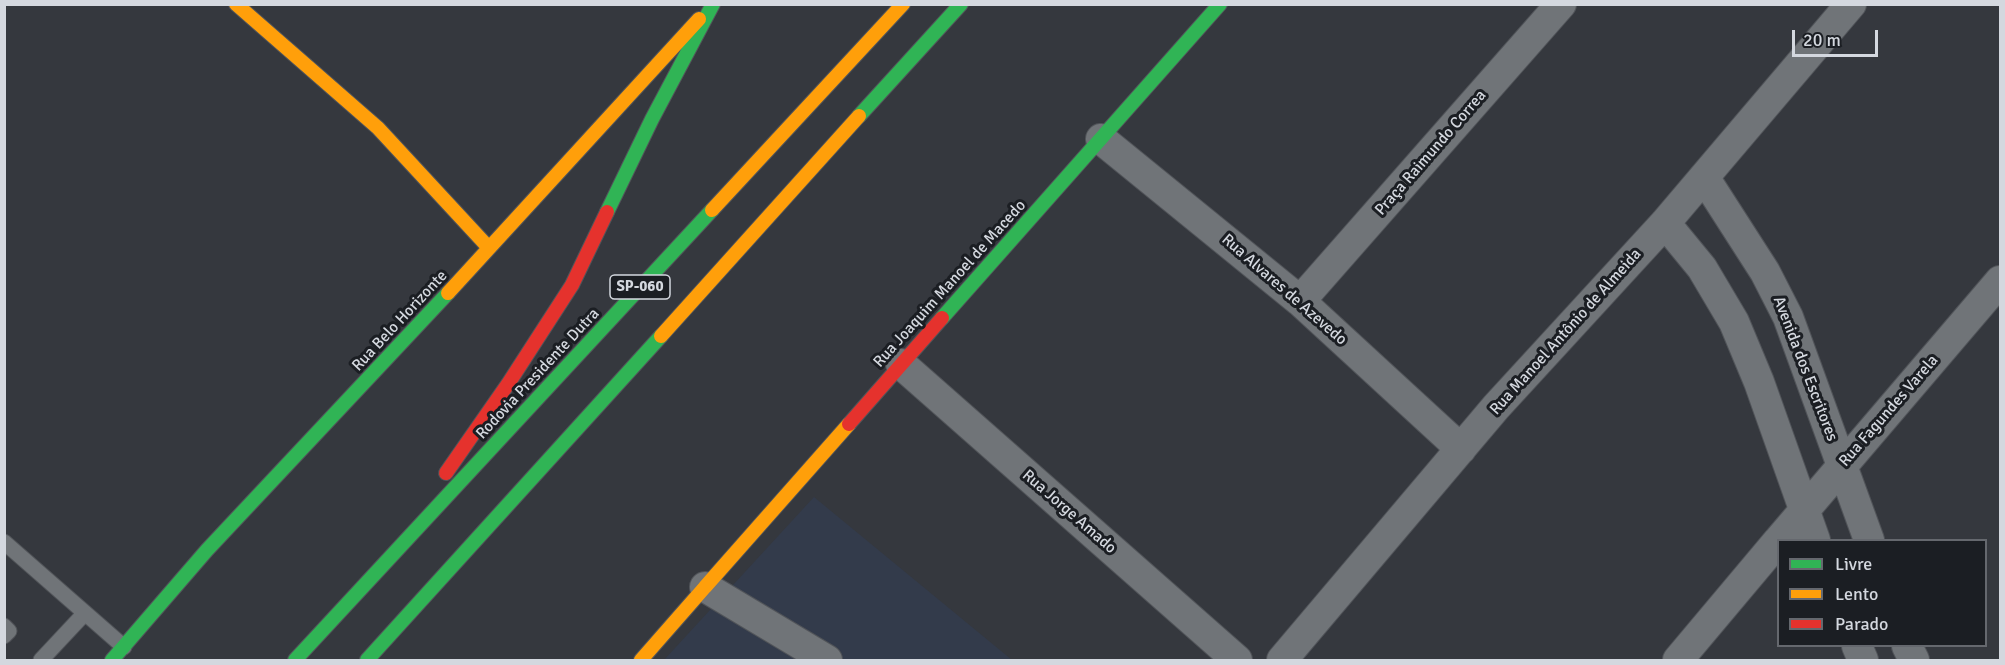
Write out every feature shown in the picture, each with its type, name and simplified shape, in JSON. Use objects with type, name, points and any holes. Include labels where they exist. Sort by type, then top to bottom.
[{"type":"main road","points":[[236,4],[378,128],[489,248]]},
{"type":"main road","points":[[378,570],[508,384],[572,285],[652,119],[713,4]]},
{"type":"main road","name":"Rua Belo Horizonte","points":[[112,660],[207,550],[393,353],[713,4]]},
{"type":"main road","name":"Rodovia Presidente Dutra","points":[[295,660],[903,4]]},
{"type":"main road","name":"SP-060","points":[[367,660],[961,4]]},
{"type":"main road","name":"Rua Joaquim Manoel de Macedo","points":[[641,660],[1220,4]]},
{"type":"street","name":"Praça Raimundo Correa","points":[[1300,301],[1561,4]]},
{"type":"street","name":"Rua Manoel Antônio de Almeida","points":[[1282,660],[1496,407],[1665,223],[1851,4]]},
{"type":"street","name":"Rua Alvares de Azevedo","points":[[1101,138],[1300,301],[1461,449]]},
{"type":"street","name":"Avenida dos Escritores","points":[[1704,177],[1765,272],[1788,316],[1869,539]]},
{"type":"street","points":[[1665,223],[1702,268],[1734,322],[1759,382],[1815,539]]},
{"type":"street","name":"Rua Fagundes Varela","points":[[1781,539],[2001,281]]},
{"type":"street","name":"Rua Jorge Amado","points":[[901,364],[1237,660]]},
{"type":"street","name":"Rua Fagundes Varela","points":[[1678,660],[1777,543]]},
{"type":"street","points":[[705,587],[827,660]]},
{"type":"lane","points":[[4,542],[124,647]]},
{"type":"lane","points":[[41,660],[86,613]]},
{"type":"lane","points":[[4,626],[9,631],[4,636]]},
{"type":"shaded area","points":[[814,497],[1012,660],[664,660]]},
{"type":"traffic: fast","points":[[607,212],[652,119],[713,4]]},
{"type":"traffic: fast","points":[[859,116],[961,4]]},
{"type":"traffic: fast","points":[[942,318],[1220,4]]},
{"type":"traffic: fast","points":[[295,660],[712,210]]},
{"type":"traffic: fast","points":[[112,660],[207,550],[448,293]]},
{"type":"traffic: fast","points":[[367,660],[661,336]]},
{"type":"traffic: slow","points":[[236,4],[378,128],[489,248]]},
{"type":"traffic: slow","points":[[712,210],[903,4]]},
{"type":"traffic: slow","points":[[448,293],[699,19]]},
{"type":"traffic: slow","points":[[661,336],[859,116]]},
{"type":"traffic: slow","points":[[705,587],[849,424]]},
{"type":"traffic: slow","points":[[641,660],[705,587]]},
{"type":"traffic: jam","points":[[446,473],[508,384],[572,285],[607,212]]},
{"type":"traffic: jam","points":[[849,424],[942,318]]}]
